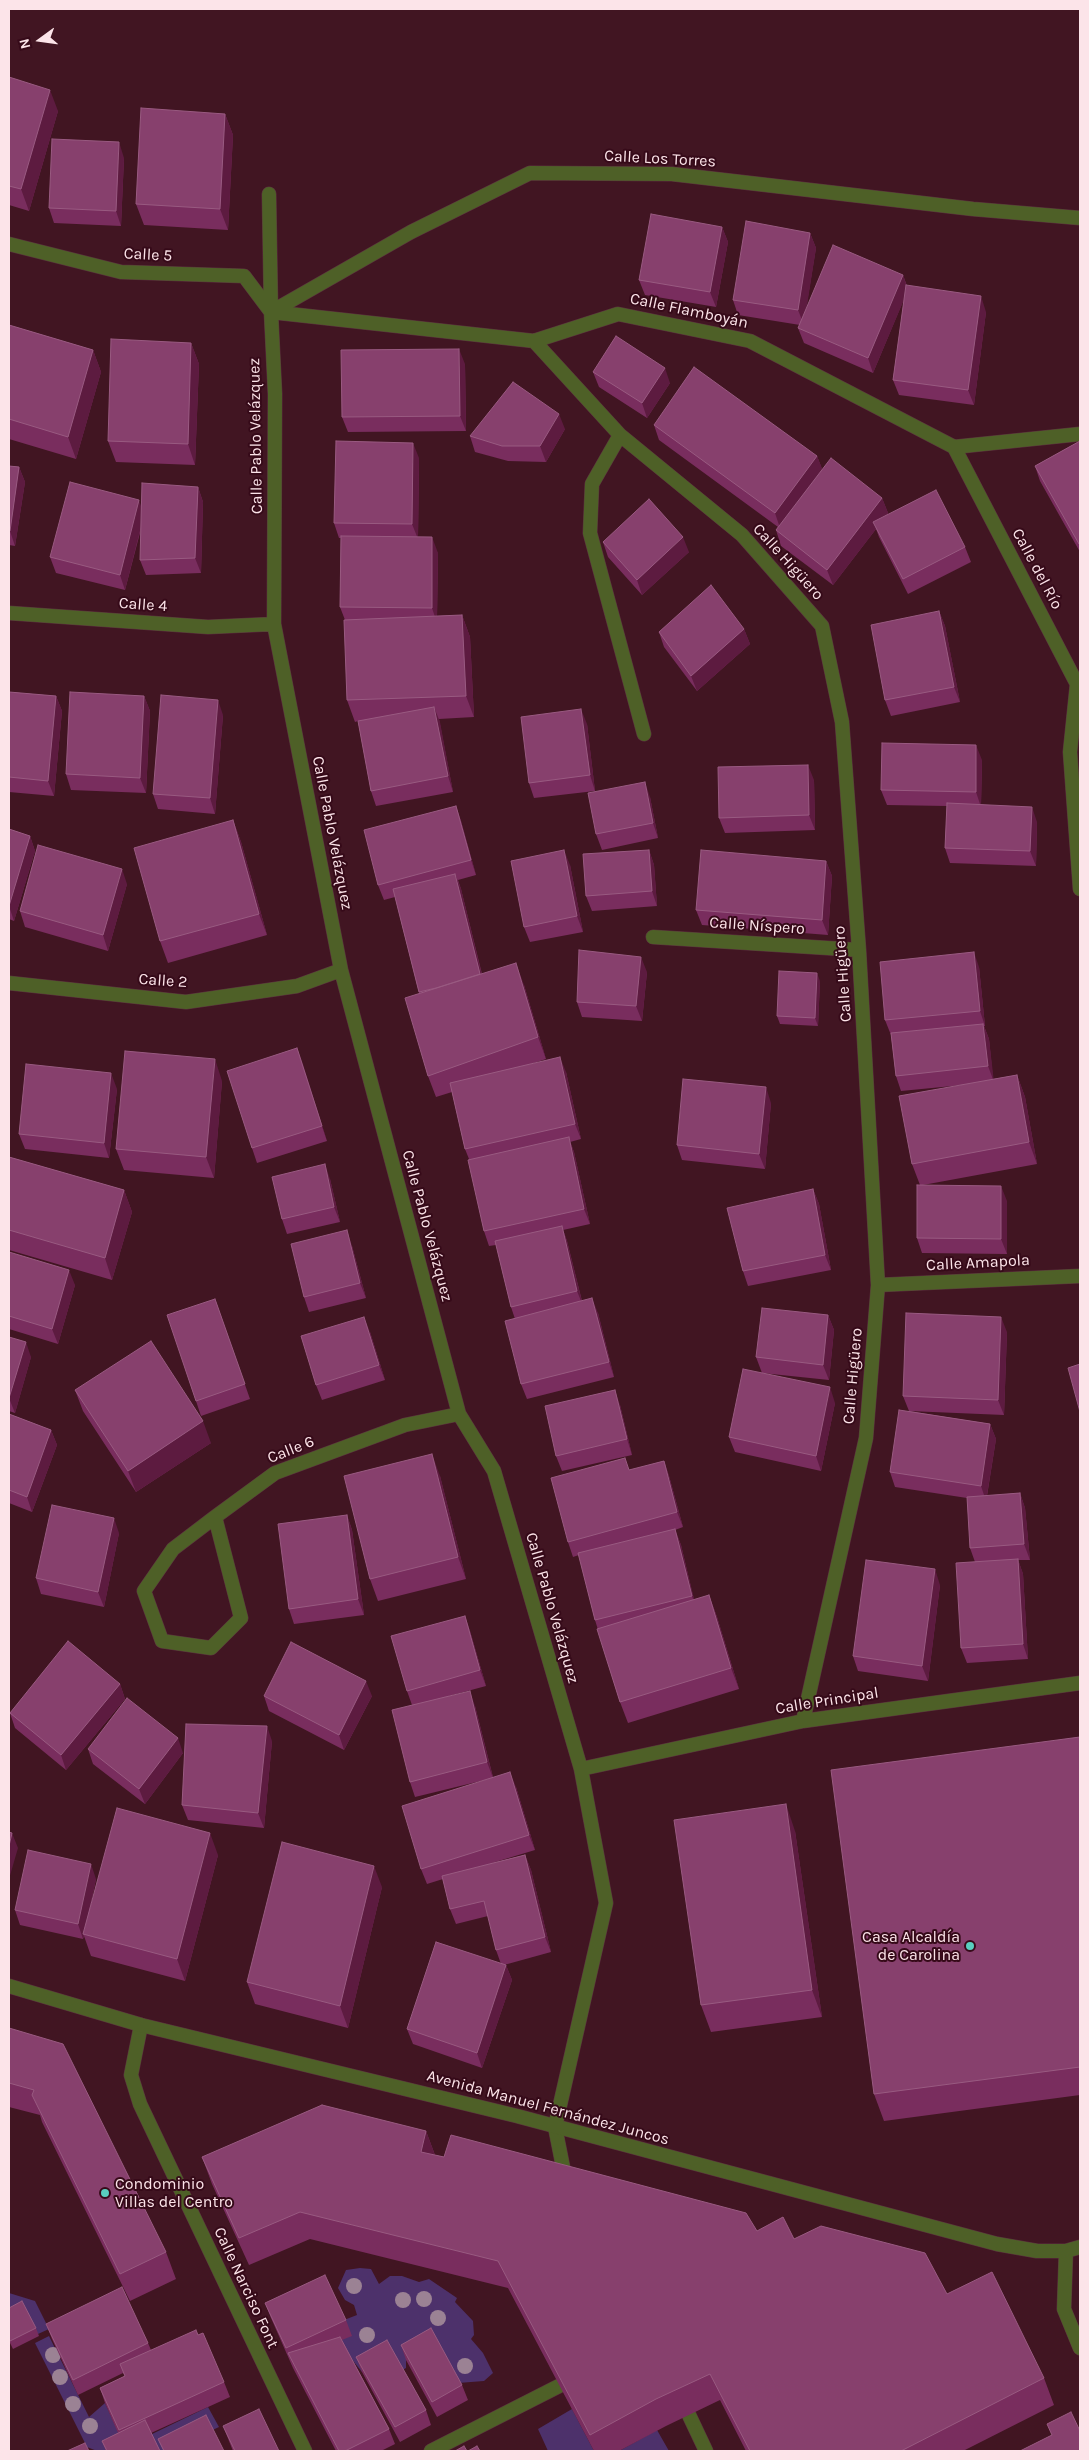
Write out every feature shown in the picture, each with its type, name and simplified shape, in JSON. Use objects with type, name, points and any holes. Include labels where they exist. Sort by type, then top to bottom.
[{"type":"street","name":"Calle Los Torres","points":[[271,312],[411,232],[530,173],[672,174],[973,209],[1080,218]]},
{"type":"street","name":"Calle Pablo Velázquez","points":[[269,194],[271,312],[275,394],[274,624],[341,970],[460,1414],[494,1471],[581,1769],[606,1903],[555,2127]]},
{"type":"street","name":"Calle 5","points":[[9,244],[121,272],[244,276],[271,312]]},
{"type":"street","name":"Calle Flamboyán","points":[[271,312],[534,341],[618,314],[750,341],[954,447]]},
{"type":"street","name":"Calle Higüero","points":[[534,341],[620,435],[742,535],[822,626],[842,722],[860,950],[878,1285],[866,1438],[802,1721]]},
{"type":"street","points":[[954,447],[1080,434]]},
{"type":"street","points":[[620,435],[592,484],[590,533],[644,734]]},
{"type":"street","name":"Calle del Río","points":[[954,447],[1077,684],[1070,752],[1080,889]]},
{"type":"street","name":"Calle 4","points":[[9,612],[208,627],[274,624]]},
{"type":"street","name":"Calle Níspero","points":[[653,937],[860,950]]},
{"type":"street","name":"Calle 2","points":[[9,982],[186,1002],[297,986],[341,970]]},
{"type":"street","name":"Calle Amapola","points":[[878,1285],[1080,1276]]},
{"type":"street","name":"Calle 6","points":[[215,1517],[241,1618],[211,1648],[162,1641],[144,1591],[173,1549],[215,1517],[275,1473],[405,1425],[460,1414]]},
{"type":"street","name":"Calle Principal","points":[[581,1769],[802,1721],[1080,1683]]},
{"type":"street","name":"Avenida Manuel Fernández Juncos","points":[[9,1986],[141,2025],[517,2116],[997,2244],[1037,2251],[1066,2251],[1080,2247]]},
{"type":"street","name":"Calle Narciso Font","points":[[141,2025],[131,2076],[140,2104],[305,2451]]},
{"type":"street","points":[[555,2127],[566,2183],[570,2189]]},
{"type":"street","points":[[1066,2251],[1064,2309],[1080,2348]]},
{"type":"street","points":[[431,2451],[559,2386]]},
{"type":"street","points":[[689,2415],[706,2451]]},
{"type":"shaded area","points":[[371,2269],[379,2284],[390,2276],[402,2276],[419,2282],[429,2279],[457,2298],[455,2302],[473,2321],[474,2335],[471,2339],[483,2353],[493,2373],[484,2381],[458,2383],[406,2360],[406,2368],[401,2371],[393,2355],[362,2372],[346,2352],[326,2347],[344,2320],[357,2315],[354,2305],[345,2300],[338,2288],[346,2270]]},
{"type":"shaded area","points":[[9,2293],[35,2301],[49,2329],[38,2334],[9,2317]]},
{"type":"shaded area","points":[[49,2336],[89,2417],[105,2403],[124,2445],[115,2451],[97,2451],[87,2447],[35,2343]]},
{"type":"shaded area","points":[[208,2407],[219,2427],[168,2451],[158,2451],[150,2435]]},
{"type":"shaded area","points":[[572,2409],[594,2451],[548,2451],[538,2429]]},
{"type":"shaded area","points":[[657,2430],[669,2451],[619,2451]]},
{"type":"building","points":[[9,77],[50,90],[21,189],[9,186]]},
{"type":"building","points":[[141,108],[225,114],[220,209],[136,204]]},
{"type":"building","points":[[52,139],[119,142],[116,211],[49,208]]},
{"type":"building","points":[[651,214],[722,227],[710,292],[639,280]]},
{"type":"building","points":[[746,221],[810,233],[798,310],[733,300]]},
{"type":"building","points":[[833,245],[903,275],[868,358],[798,328]]},
{"type":"building","points":[[906,285],[981,296],[968,390],[893,380]]},
{"type":"building","points":[[9,325],[93,350],[68,437],[9,419]]},
{"type":"building","points":[[616,336],[665,368],[642,403],[593,372]]},
{"type":"building","points":[[111,339],[191,343],[188,444],[108,441]]},
{"type":"building","points":[[459,349],[460,416],[342,417],[341,350]]},
{"type":"building","points":[[694,367],[817,456],[775,513],[654,425]]},
{"type":"building","points":[[513,382],[559,414],[540,446],[502,446],[470,436]]},
{"type":"building","points":[[336,441],[413,443],[412,524],[334,523]]},
{"type":"building","points":[[1080,441],[1080,543],[1079,544],[1035,466]]},
{"type":"building","points":[[831,458],[882,498],[827,570],[776,530]]},
{"type":"building","points":[[9,466],[19,467],[10,531],[9,531]]},
{"type":"building","points":[[70,482],[139,500],[120,575],[50,557]]},
{"type":"building","points":[[142,483],[198,487],[195,558],[140,560]]},
{"type":"building","points":[[936,490],[965,547],[903,579],[873,522]]},
{"type":"building","points":[[649,499],[683,537],[637,580],[603,542]]},
{"type":"building","points":[[341,536],[432,537],[432,608],[340,607]]},
{"type":"building","points":[[711,585],[744,629],[691,676],[659,632]]},
{"type":"building","points":[[939,611],[954,687],[885,700],[871,625]]},
{"type":"building","points":[[462,615],[466,696],[347,700],[344,620]]},
{"type":"building","points":[[9,692],[56,696],[48,781],[9,777]]},
{"type":"building","points":[[70,692],[144,696],[140,778],[66,774]]},
{"type":"building","points":[[161,695],[218,700],[210,798],[153,794]]},
{"type":"building","points":[[434,707],[448,776],[371,791],[358,721]]},
{"type":"building","points":[[581,709],[590,775],[529,783],[521,717]]},
{"type":"building","points":[[882,743],[976,745],[976,792],[881,790]]},
{"type":"building","points":[[808,765],[809,815],[719,818],[718,767]]},
{"type":"building","points":[[645,782],[653,823],[596,834],[588,793]]},
{"type":"building","points":[[947,803],[1032,807],[1030,851],[945,848]]},
{"type":"building","points":[[456,806],[471,860],[378,885],[364,830]]},
{"type":"building","points":[[233,820],[259,914],[160,941],[134,848]]},
{"type":"building","points":[[9,829],[30,836],[9,906]]},
{"type":"building","points":[[38,845],[122,869],[103,935],[20,911]]},
{"type":"building","points":[[564,850],[577,916],[524,927],[511,861]]},
{"type":"building","points":[[649,850],[652,891],[586,896],[583,854]]},
{"type":"building","points":[[701,850],[826,861],[822,920],[696,910]]},
{"type":"building","points":[[455,874],[480,974],[419,992],[393,889]]},
{"type":"building","points":[[579,950],[641,957],[636,1006],[577,1002]]},
{"type":"building","points":[[974,952],[980,1011],[885,1020],[880,962]]},
{"type":"building","points":[[516,963],[538,1037],[428,1076],[405,998]]},
{"type":"building","points":[[779,971],[817,973],[815,1018],[777,1016]]},
{"type":"building","points":[[983,1024],[988,1066],[896,1076],[891,1033]]},
{"type":"building","points":[[297,1048],[322,1126],[252,1148],[227,1071]]},
{"type":"building","points":[[125,1051],[215,1059],[206,1157],[116,1149]]},
{"type":"building","points":[[560,1057],[575,1124],[465,1149],[450,1083]]},
{"type":"building","points":[[26,1064],[111,1073],[104,1143],[19,1134]]},
{"type":"building","points":[[1017,1075],[1029,1142],[912,1164],[899,1096]]},
{"type":"building","points":[[683,1079],[766,1087],[759,1154],[677,1145]]},
{"type":"building","points":[[569,1137],[584,1209],[484,1231],[468,1160]]},
{"type":"building","points":[[9,1157],[124,1190],[105,1258],[9,1230]]},
{"type":"building","points":[[325,1164],[334,1207],[282,1219],[272,1177]]},
{"type":"building","points":[[917,1185],[1001,1186],[1001,1239],[917,1238]]},
{"type":"building","points":[[813,1189],[825,1255],[743,1271],[727,1208]]},
{"type":"building","points":[[562,1226],[577,1291],[511,1307],[495,1241]]},
{"type":"building","points":[[347,1230],[360,1283],[304,1297],[291,1244]]},
{"type":"building","points":[[9,1252],[69,1270],[52,1329],[9,1316]]},
{"type":"building","points":[[592,1298],[609,1362],[521,1384],[505,1321]]},
{"type":"building","points":[[215,1299],[245,1384],[196,1401],[167,1315]]},
{"type":"building","points":[[762,1308],[828,1315],[823,1365],[756,1357]]},
{"type":"building","points":[[906,1313],[1001,1317],[998,1400],[903,1396]]},
{"type":"building","points":[[364,1317],[379,1365],[316,1385],[301,1336]]},
{"type":"building","points":[[9,1337],[26,1342],[9,1398]]},
{"type":"building","points":[[151,1341],[203,1421],[128,1471],[75,1390]]},
{"type":"building","points":[[1080,1364],[1080,1412],[1068,1368]]},
{"type":"building","points":[[743,1369],[830,1387],[816,1456],[729,1437]]},
{"type":"building","points":[[615,1390],[627,1439],[556,1456],[545,1406]]},
{"type":"building","points":[[899,1410],[990,1424],[981,1486],[890,1472]]},
{"type":"building","points":[[9,1414],[51,1430],[27,1497],[9,1490]]},
{"type":"building","points":[[432,1454],[458,1557],[370,1579],[344,1476]]},
{"type":"building","points":[[625,1458],[629,1470],[664,1461],[677,1512],[568,1542],[551,1478]]},
{"type":"building","points":[[1020,1493],[1024,1544],[970,1548],[967,1497]]},
{"type":"building","points":[[52,1505],[114,1518],[98,1592],[36,1578]]},
{"type":"building","points":[[347,1515],[358,1599],[289,1609],[278,1524]]},
{"type":"building","points":[[675,1529],[692,1596],[595,1620],[578,1553]]},
{"type":"building","points":[[1018,1559],[1023,1644],[961,1648],[956,1563]]},
{"type":"building","points":[[866,1560],[935,1569],[922,1666],[853,1656]]},
{"type":"building","points":[[709,1595],[731,1668],[620,1702],[597,1629]]},
{"type":"building","points":[[465,1616],[480,1670],[407,1691],[391,1636]]},
{"type":"building","points":[[68,1641],[120,1684],[61,1755],[10,1713]]},
{"type":"building","points":[[291,1642],[366,1681],[339,1735],[264,1696]]},
{"type":"building","points":[[470,1691],[487,1762],[410,1782],[392,1710]]},
{"type":"building","points":[[127,1698],[178,1738],[139,1789],[88,1749]]},
{"type":"building","points":[[186,1724],[267,1726],[258,1813],[182,1805]]},
{"type":"building","name":"Casa Alcaldía de Carolina","points":[[1080,1737],[1080,2067],[874,2094],[831,1770]]},
{"type":"building","points":[[510,1772],[529,1835],[421,1869],[402,1806]]},
{"type":"building","points":[[786,1804],[812,1990],[701,2005],[674,1820]]},
{"type":"building","points":[[117,1808],[210,1833],[177,1959],[83,1934]]},
{"type":"building","points":[[9,1832],[12,1833],[9,1846]]},
{"type":"building","points":[[282,1842],[374,1866],[340,2006],[247,1982]]},
{"type":"building","points":[[28,1850],[91,1864],[78,1924],[15,1910]]},
{"type":"building","points":[[525,1855],[545,1937],[496,1950],[484,1901],[450,1909],[442,1876]]},
{"type":"building","points":[[436,1942],[506,1965],[477,2053],[407,2029]]},
{"type":"building","name":"Condominio Villas del Centro","points":[[9,2028],[63,2044],[166,2252],[120,2274],[32,2095],[34,2090],[9,2083]]},
{"type":"building","points":[[322,2105],[426,2131],[421,2152],[444,2157],[451,2135],[746,2213],[757,2231],[783,2217],[794,2239],[821,2226],[925,2253],[947,2294],[992,2272],[1044,2378],[901,2451],[750,2451],[710,2374],[656,2399],[590,2435],[498,2261],[300,2212],[239,2238],[202,2157]]},
{"type":"building","points":[[325,2275],[346,2320],[286,2348],[265,2303]]},
{"type":"building","points":[[122,2287],[148,2343],[73,2380],[46,2324]]},
{"type":"building","points":[[22,2301],[36,2328],[10,2341],[9,2308]]},
{"type":"building","points":[[431,2328],[462,2385],[432,2402],[401,2345]]},
{"type":"building","points":[[196,2330],[198,2335],[203,2333],[224,2382],[119,2430],[100,2388],[125,2376],[120,2364]]},
{"type":"building","points":[[340,2337],[389,2429],[345,2451],[339,2451],[288,2353]]},
{"type":"building","points":[[387,2340],[426,2410],[395,2427],[356,2357]]},
{"type":"building","points":[[259,2409],[279,2451],[235,2451],[223,2426]]},
{"type":"building","points":[[1071,2412],[1080,2431],[1080,2451],[1020,2451],[1052,2435],[1047,2424]]},
{"type":"building","points":[[206,2415],[224,2451],[164,2451],[158,2439]]},
{"type":"building","points":[[145,2420],[160,2451],[107,2451],[102,2441]]},
{"type":"building","points":[[85,2443],[89,2451],[67,2451]]},
{"type":"building","points":[[464,2446],[467,2451],[455,2451]]},
{"type":"building","points":[[477,2446],[480,2451],[468,2451]]},
{"type":"place","name":"Casa Alcaldía de Carolina","points":[[970,1946]]},
{"type":"place","name":"Condominio Villas del Centro","points":[[105,2193]]}]
